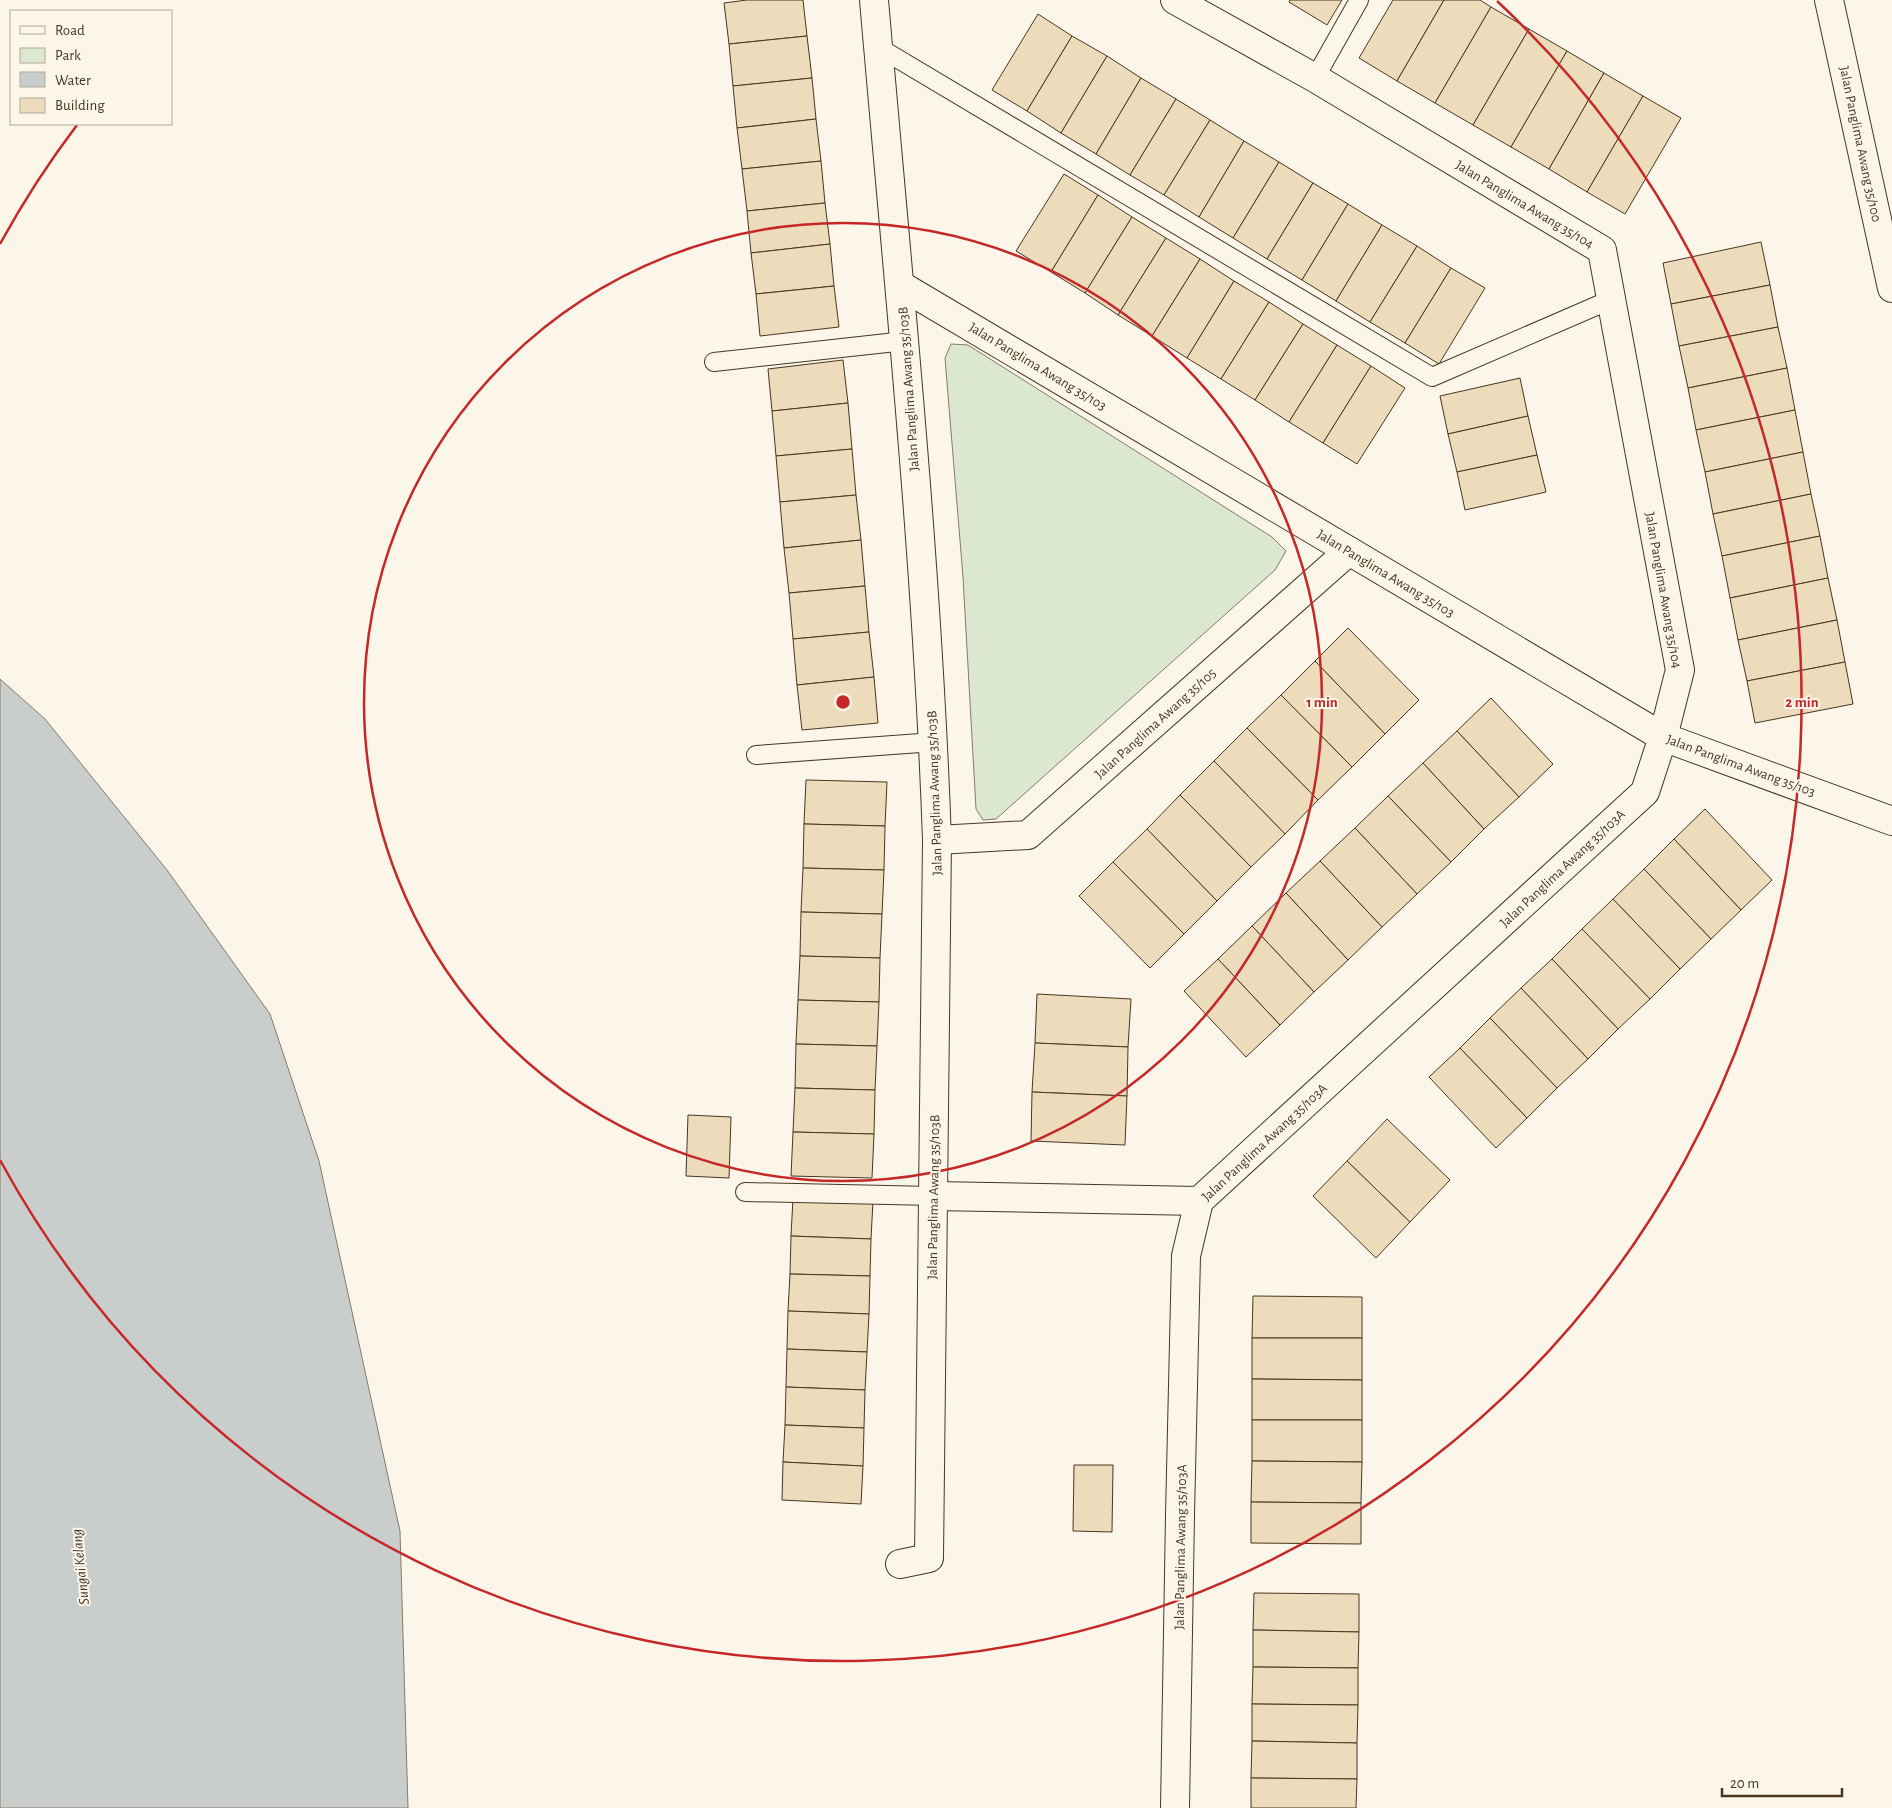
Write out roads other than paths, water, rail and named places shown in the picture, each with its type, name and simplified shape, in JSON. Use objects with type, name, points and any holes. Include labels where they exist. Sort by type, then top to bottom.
[{"type":"street","name":"Jalan Panglima Awang 35/103B","points":[[874,0],[905,341],[934,742],[937,840],[929,1558],[900,1564]]},
{"type":"street","name":"Jalan Panglima Awang 35/104","points":[[1175,0],[1315,78],[1602,250],[1680,670],[1663,737]]},
{"type":"street","name":"Jalan Panglima Awang 35/100","points":[[1829,0],[1892,288]]},
{"type":"street","name":"Jalan Panglima Awang 35/103","points":[[900,285],[1663,737],[1892,821]]},
{"type":"street","name":"Jalan Panglima Awang 35/105","points":[[937,840],[1028,835],[1349,550]]},
{"type":"street","name":"Jalan Panglima Awang 35/103A","points":[[1175,1808],[1186,1256],[1199,1201],[1645,792],[1663,737]]},
{"type":"street","points":[[933,1196],[1199,1201]]},
{"type":"lane","points":[[1315,78],[1359,0]]},
{"type":"lane","points":[[878,47],[1432,377],[1610,300]]},
{"type":"lane","points":[[714,362],[905,341]]},
{"type":"lane","points":[[756,755],[934,742]]},
{"type":"lane","points":[[745,1192],[933,1196]]},
{"type":"water","name":"Sungai Kelang","points":[[0,679],[45,719],[167,870],[270,1014],[319,1161],[400,1531],[408,1808],[0,1808]]}]
